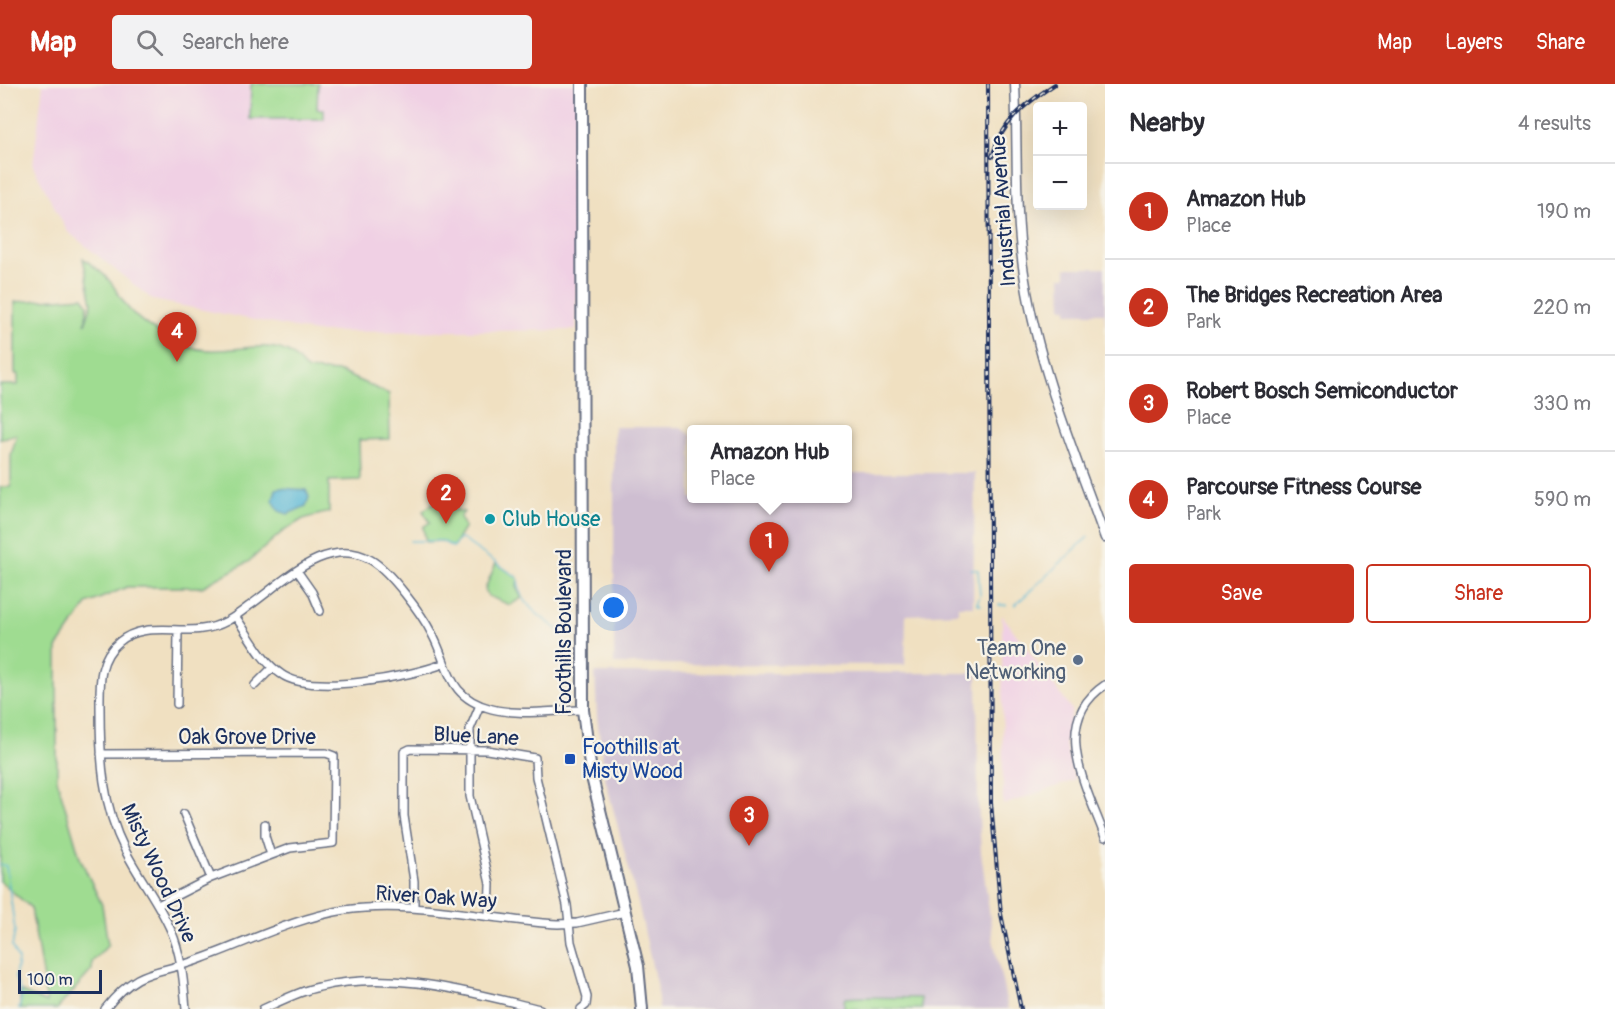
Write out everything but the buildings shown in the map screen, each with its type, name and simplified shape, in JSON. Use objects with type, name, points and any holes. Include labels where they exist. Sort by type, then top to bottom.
[{"type":"main road","name":"Foothills Boulevard","points":[[582,84],[583,710],[591,773],[625,912],[644,1009]]},
{"type":"street","name":"Industrial Avenue","points":[[1015,84],[1019,232],[1028,300],[1053,392],[1105,538]]},
{"type":"street","name":"Misty Wood Drive","points":[[186,1009],[181,964],[171,932],[117,833],[104,788],[101,754],[101,674],[109,652],[119,641],[132,633],[150,630],[211,628],[235,616],[321,556],[334,553],[354,553],[372,560],[387,573],[430,630],[443,664],[458,690],[480,705],[500,710],[583,710]]},
{"type":"street","points":[[298,572],[312,592],[320,611]]},
{"type":"street","points":[[235,616],[273,668],[294,681],[319,684],[408,675],[443,664]]},
{"type":"street","points":[[177,704],[178,630]]},
{"type":"street","points":[[255,685],[273,668]]},
{"type":"street","points":[[1105,685],[1086,702],[1077,720],[1074,735],[1078,763],[1105,837]]},
{"type":"street","points":[[480,705],[470,729],[470,802],[490,884],[489,917]]},
{"type":"street","name":"Blue Lane","points":[[414,908],[414,881],[404,816],[404,752],[410,749],[487,750],[534,758],[536,777],[570,924]]},
{"type":"street","name":"Oak Grove Drive","points":[[101,754],[326,753],[334,756],[336,762],[333,843],[305,845],[271,855],[211,878],[158,905]]},
{"type":"street","points":[[184,814],[211,878]]},
{"type":"street","points":[[265,824],[265,836],[271,855]]},
{"type":"street","name":"River Oak Way","points":[[105,1009],[127,985],[141,975],[181,964],[315,916],[360,909],[414,908],[570,924],[625,912]]},
{"type":"street","points":[[570,924],[571,942],[587,997],[586,1005],[581,1009]]},
{"type":"street","points":[[263,1009],[316,987],[356,982],[437,985],[540,1009]]},
{"type":"shaded area","points":[[43,84],[577,84],[576,330],[315,332],[153,300],[67,231],[33,166]]},
{"type":"shaded area","points":[[1066,268],[1105,268],[1105,328],[1104,313],[1067,313],[1067,308],[1062,308],[1061,277],[1066,277]]},
{"type":"shaded area","points":[[614,427],[681,427],[687,432],[687,503],[852,503],[852,473],[975,473],[973,606],[958,606],[958,613],[906,615],[905,665],[614,664]]},
{"type":"shaded area","points":[[1002,615],[1072,710],[1065,744],[1075,780],[1003,805]]},
{"type":"shaded area","points":[[595,673],[977,673],[978,799],[981,852],[993,939],[1008,1009],[659,1009],[657,988],[639,907],[605,778],[597,717]]},
{"type":"green space","points":[[251,84],[318,84],[317,109],[324,109],[324,119],[250,119]]},
{"type":"green space","points":[[83,258],[108,279],[126,305],[140,320],[158,333],[178,343],[208,350],[253,347],[279,349],[291,354],[307,370],[340,372],[389,394],[390,439],[359,440],[360,480],[329,481],[329,512],[303,519],[282,532],[248,562],[202,587],[127,587],[87,604],[57,648],[57,779],[80,858],[102,905],[108,945],[92,962],[92,970],[57,1009],[20,1009],[20,991],[47,1003],[31,908],[0,881],[0,487],[11,487],[11,455],[17,434],[0,439],[0,385],[18,385],[18,374],[15,374],[15,302],[83,297],[88,304],[85,324],[92,303]]},
{"type":"green space","points":[[437,500],[438,505],[464,512],[460,517],[465,527],[453,547],[442,541],[426,542],[423,527],[430,522],[423,511]]},
{"type":"green space","points":[[496,563],[518,578],[517,589],[522,598],[510,605],[488,596],[485,589]]},
{"type":"green space","points":[[846,998],[921,998],[922,1009],[844,1009]]},
{"type":"water","points":[[276,489],[306,490],[309,497],[306,506],[288,514],[279,511],[273,500]]},
{"type":"waterway","points":[[1015,605],[1088,537]]},
{"type":"waterway","points":[[410,541],[442,541],[453,547],[459,539],[462,539],[518,578],[526,603],[539,616],[562,632]]},
{"type":"waterway","points":[[971,569],[978,570],[980,596],[977,603],[981,605]]},
{"type":"waterway","points":[[999,605],[1006,605]]},
{"type":"waterway","points":[[0,864],[6,866],[15,930],[12,947],[18,960],[15,978],[22,995],[19,1009]]},
{"type":"railway","points":[[988,84],[991,803],[1001,914],[1021,1009]]},
{"type":"railway","points":[[992,157],[996,144],[1008,123],[1025,106],[1055,84]]},
{"type":"place","name":"Parcourse Fitness Course","points":[[177,362]]},
{"type":"place","name":"Club House","points":[[490,519]]},
{"type":"place","name":"The Bridges Recreation Area","points":[[446,524]]},
{"type":"place","name":"Amazon Hub","points":[[769,572]]},
{"type":"place","name":"Team One Networking","points":[[1078,660]]},
{"type":"place","name":"Foothills at Misty Wood","points":[[570,759]]},
{"type":"place","name":"Robert Bosch Semiconductor","points":[[749,846]]}]
